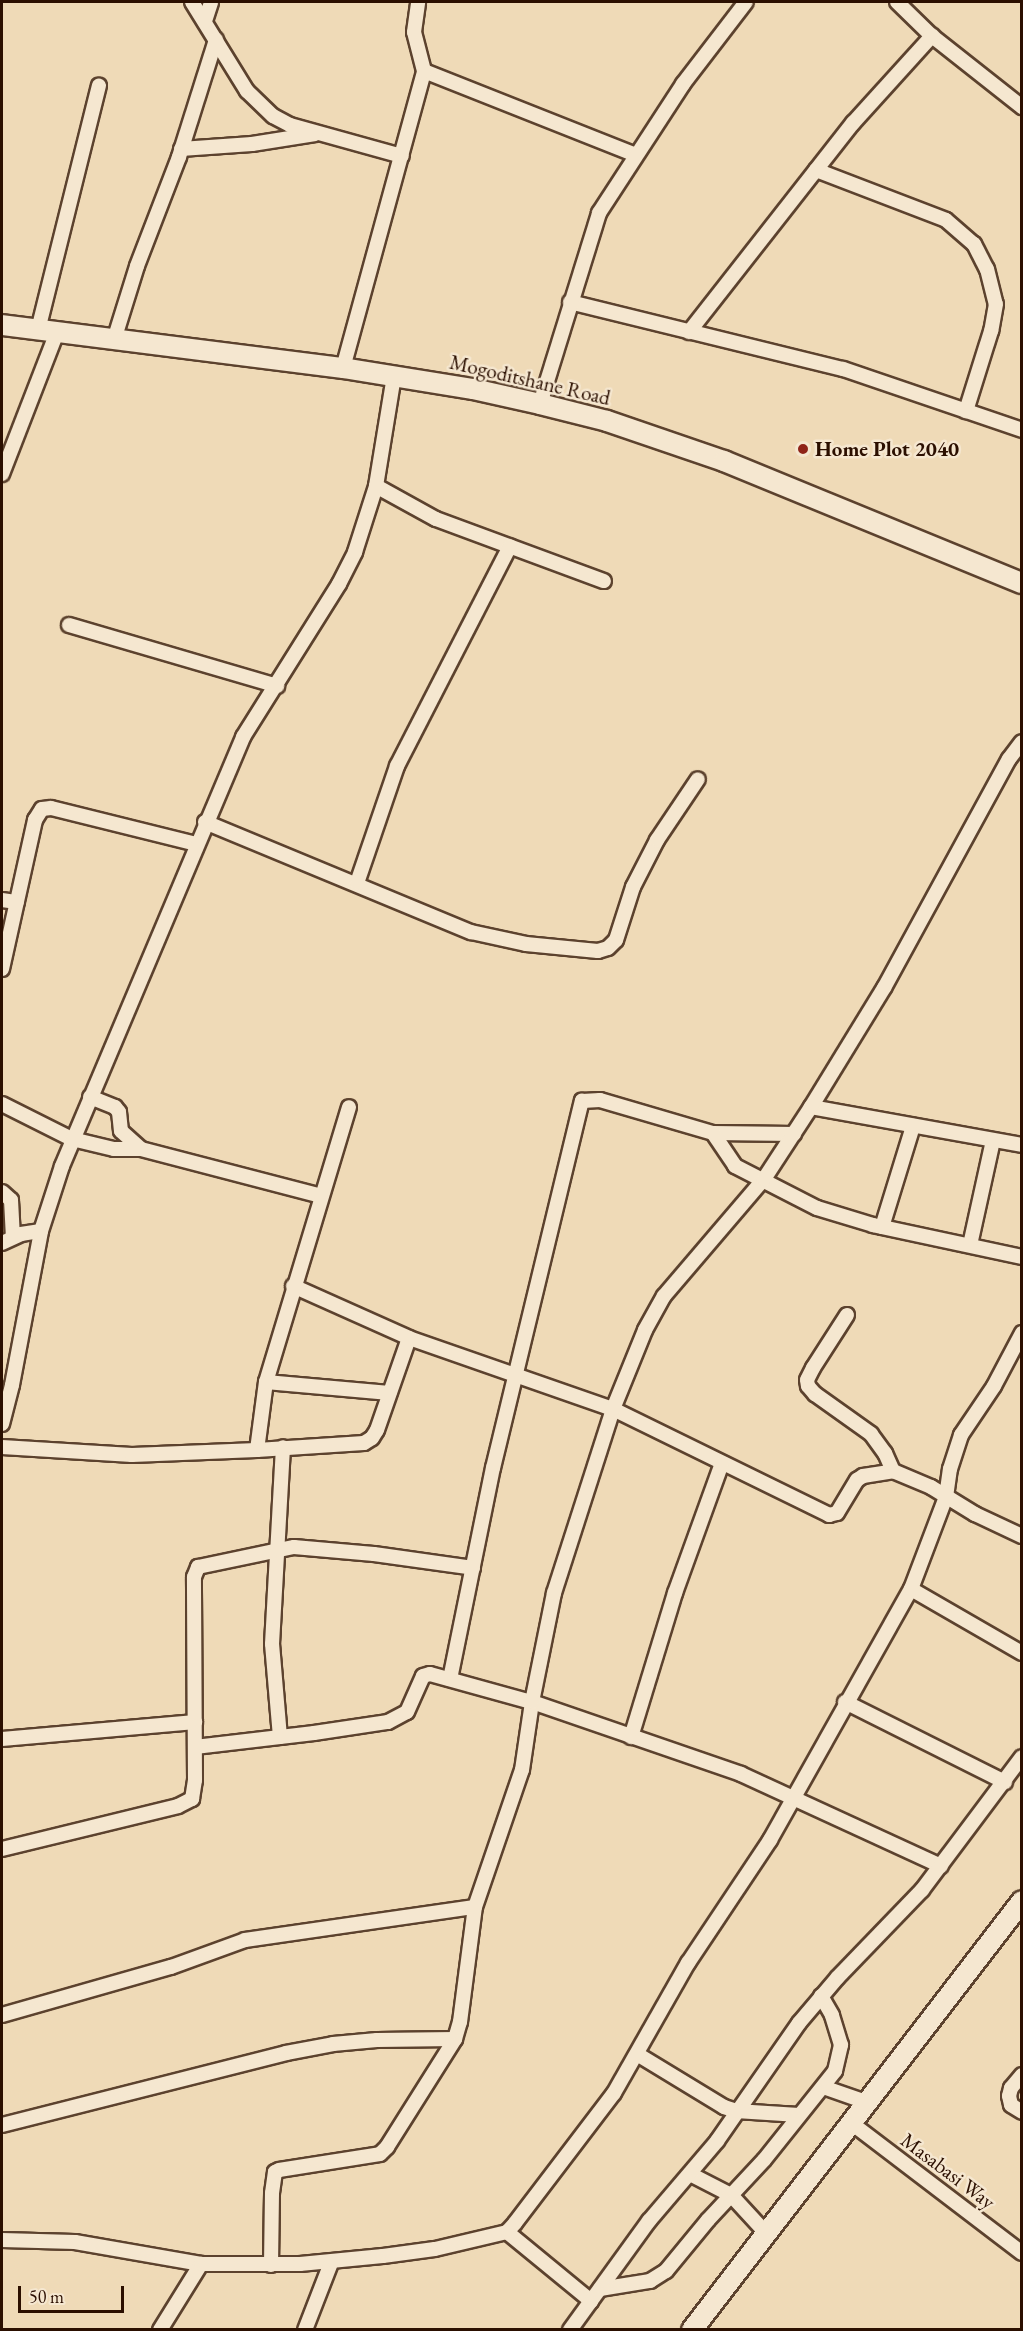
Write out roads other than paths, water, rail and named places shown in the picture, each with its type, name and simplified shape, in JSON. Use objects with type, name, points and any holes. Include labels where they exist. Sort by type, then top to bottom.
[{"type":"main road","name":"Mogoditshane Road","points":[[2,325],[344,368],[540,404],[607,421],[724,461],[1022,583]]},
{"type":"main road","points":[[692,2330],[1022,1901]]},
{"type":"street","points":[[192,2],[247,91],[258,103],[290,125],[402,156]]},
{"type":"street","points":[[205,21],[211,2]]},
{"type":"street","points":[[344,368],[424,71],[414,33],[418,2]]},
{"type":"street","points":[[540,404],[599,213],[683,84],[746,2]]},
{"type":"street","points":[[897,2],[932,36],[1022,107]]},
{"type":"street","points":[[689,332],[853,123],[932,36]]},
{"type":"street","points":[[114,340],[136,266],[181,149],[216,40]]},
{"type":"street","points":[[424,71],[636,155]]},
{"type":"street","points":[[2,474],[47,331],[99,85]]},
{"type":"street","points":[[181,149],[252,144],[320,133]]},
{"type":"street","points":[[816,170],[946,220],[974,244],[987,269],[996,304],[991,331],[966,411]]},
{"type":"street","points":[[570,302],[843,369],[1022,430]]},
{"type":"street","points":[[2,1424],[12,1385],[40,1231],[72,1139],[243,737],[277,686],[344,573],[366,524],[376,486],[394,376]]},
{"type":"street","points":[[376,486],[436,519],[604,581]]},
{"type":"street","points":[[357,883],[397,766],[510,546]]},
{"type":"street","points":[[69,625],[277,686]]},
{"type":"street","points":[[272,2265],[272,2193],[275,2172],[380,2154],[387,2148],[455,2039],[460,2022],[476,1907],[522,1770],[532,1702],[554,1593],[613,1408],[645,1330],[664,1296],[764,1179],[794,1134],[884,988],[1009,759],[1022,742]]},
{"type":"street","points":[[205,822],[471,932],[588,951],[608,948],[616,940],[633,887],[657,840],[698,779]]},
{"type":"street","points":[[2,969],[35,820],[42,808],[51,808],[196,844]]},
{"type":"street","points":[[2,900],[17,902]]},
{"type":"street","points":[[90,1097],[115,1107],[121,1131],[141,1149]]},
{"type":"street","points":[[450,1679],[515,1373],[582,1101],[600,1100],[713,1133],[794,1134]]},
{"type":"street","points":[[2,1104],[72,1139],[114,1149],[141,1149],[321,1196]]},
{"type":"street","points":[[257,1450],[266,1382],[293,1286],[349,1107]]},
{"type":"street","points":[[811,1107],[1022,1145]]},
{"type":"street","points":[[882,1227],[913,1126]]},
{"type":"street","points":[[713,1133],[735,1166],[817,1208],[882,1227],[1022,1257]]},
{"type":"street","points":[[970,1245],[993,1140]]},
{"type":"street","points":[[2,1192],[11,1200],[7,1240],[40,1231]]},
{"type":"street","points":[[293,1286],[409,1338],[613,1408],[829,1515],[837,1513],[857,1480],[864,1476],[894,1471],[931,1487],[1022,1536]]},
{"type":"street","points":[[847,1316],[813,1368],[807,1380],[808,1386],[815,1394],[871,1434],[882,1448],[894,1471]]},
{"type":"street","points":[[2,2240],[75,2242],[201,2264],[272,2265],[332,2263],[435,2249],[507,2232],[600,2113],[637,2054],[688,1963],[760,1856],[911,1588],[946,1497],[950,1469],[961,1435],[994,1386],[1022,1333]]},
{"type":"street","points":[[2,1447],[132,1455],[364,1443],[372,1438],[377,1430],[409,1338]]},
{"type":"street","points":[[266,1382],[390,1393]]},
{"type":"street","points":[[280,1737],[272,1644],[283,1447]]},
{"type":"street","points":[[631,1737],[682,1572],[722,1463]]},
{"type":"street","points":[[2,1849],[186,1803],[195,1791],[194,1571],[198,1567],[279,1549],[305,1547],[473,1568]]},
{"type":"street","points":[[911,1588],[1022,1653]]},
{"type":"street","points":[[195,1747],[388,1722],[407,1713],[427,1674],[532,1702],[741,1774],[791,1799],[941,1866]]},
{"type":"street","points":[[845,1702],[1005,1782]]},
{"type":"street","points":[[2,1739],[195,1722]]},
{"type":"street","points":[[570,2330],[650,2221],[690,2174],[822,1996],[941,1866],[1022,1757]]},
{"type":"street","points":[[2,2015],[171,1967],[245,1940],[476,1907]]},
{"type":"street","points":[[600,2289],[660,2277],[731,2195],[747,2180],[823,2087],[835,2071],[841,2045],[832,2015],[822,1996]]},
{"type":"street","points":[[2,2125],[286,2053],[333,2044],[377,2040],[455,2039]]},
{"type":"street","points":[[637,2054],[710,2100],[736,2111],[799,2115]]},
{"type":"street","points":[[1022,2075],[1011,2088],[1009,2096],[1011,2105],[1022,2112]]},
{"type":"street","points":[[823,2087],[866,2102]]},
{"type":"street","name":"Masabasi Way","points":[[850,2122],[1022,2253]]},
{"type":"street","points":[[690,2174],[731,2195],[766,2233]]},
{"type":"street","points":[[507,2232],[591,2301]]},
{"type":"street","points":[[305,2330],[332,2263]]},
{"type":"street","points":[[160,2330],[201,2264]]},
{"type":"place","name":"Home Plot 2040","points":[[803,449]]}]
